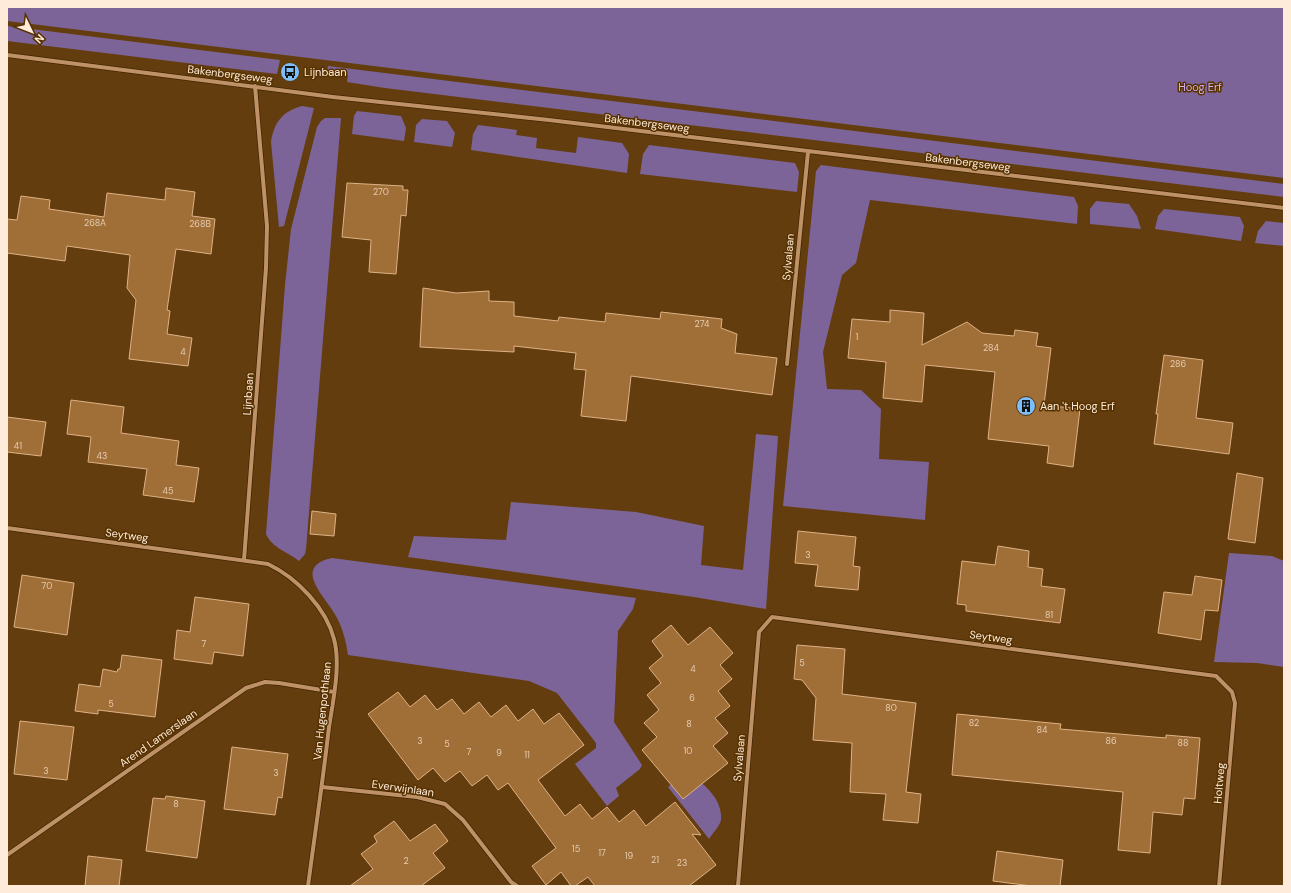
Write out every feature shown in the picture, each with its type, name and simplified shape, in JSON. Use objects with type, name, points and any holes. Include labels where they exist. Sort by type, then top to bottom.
[{"type":"street","name":"Bakenbergseweg","points":[[7,55],[333,97],[549,120],[1284,208]]},
{"type":"street","name":"Lijnbaan","points":[[244,560],[266,268],[267,226],[255,86]]},
{"type":"street","name":"Sylvalaan","points":[[787,364],[808,152]]},
{"type":"street","name":"Seytweg","points":[[7,528],[244,560]]},
{"type":"street","name":"Van Hugenpothlaan","points":[[244,560],[268,564],[280,570],[306,593],[331,628],[335,641],[337,655],[334,692],[308,886]]},
{"type":"street","name":"Seytweg","points":[[759,632],[772,617],[1216,676],[1225,684]]},
{"type":"street","name":"Sylvalaan","points":[[738,886],[759,632]]},
{"type":"street","name":"Arend Lamerslaan","points":[[7,854],[246,688],[265,682],[334,692]]},
{"type":"street","name":"Holtweg","points":[[1219,886],[1235,703],[1232,692],[1225,684]]},
{"type":"street","name":"Everwijnlaan","points":[[322,787],[417,797],[445,804],[463,820],[512,882],[517,886]]},
{"type":"green space","name":"Hoog Erf","points":[[7,7],[1284,7],[1284,178],[7,21]]},
{"type":"green space","points":[[7,26],[280,60],[277,74],[7,41]]},
{"type":"green space","points":[[328,66],[1284,184],[1284,197],[385,88],[347,82],[348,75],[327,72]]},
{"type":"green space","points":[[302,106],[314,108],[284,226],[279,227],[271,142],[272,135],[280,118],[295,108]]},
{"type":"green space","points":[[357,111],[401,116],[406,128],[404,141],[352,134],[354,116]]},
{"type":"green space","points":[[325,118],[341,118],[306,549],[305,554],[299,561],[272,543],[266,534],[285,285],[291,229],[317,127]]},
{"type":"green space","points":[[422,119],[447,121],[455,133],[452,147],[414,142],[416,125]]},
{"type":"green space","points":[[478,125],[517,130],[516,135],[537,138],[536,148],[576,153],[578,137],[622,143],[629,154],[627,173],[471,150],[473,134]]},
{"type":"green space","points":[[649,145],[795,163],[799,172],[797,192],[640,174],[643,154]]},
{"type":"green space","points":[[821,165],[1074,197],[1078,206],[1077,224],[870,200],[856,263],[842,275],[823,352],[827,389],[861,390],[881,409],[879,459],[929,462],[925,520],[783,506],[816,171]]},
{"type":"green space","points":[[1096,201],[1129,204],[1137,216],[1141,229],[1090,224],[1090,209]]},
{"type":"green space","points":[[1164,209],[1240,217],[1244,226],[1241,241],[1155,229],[1158,216]]},
{"type":"green space","points":[[1266,221],[1284,223],[1284,246],[1255,243],[1258,231]]},
{"type":"green space","points":[[756,434],[778,436],[766,609],[694,597],[408,557],[414,536],[506,540],[511,502],[636,512],[704,526],[701,565],[743,570]]},
{"type":"green space","points":[[1229,553],[1272,556],[1284,561],[1284,667],[1257,663],[1214,662]]},
{"type":"green space","points":[[332,558],[636,598],[633,609],[618,631],[614,722],[642,765],[640,769],[616,788],[619,796],[607,806],[575,764],[596,748],[596,743],[557,693],[529,681],[348,655],[344,635],[336,616],[320,592],[313,575],[314,568],[320,562]]},
{"type":"green space","points":[[686,772],[711,792],[719,805],[721,820],[718,827],[709,839],[668,787]]},
{"type":"building","points":[[347,183],[403,186],[403,190],[408,190],[406,216],[401,215],[396,274],[369,272],[371,240],[342,237]]},
{"type":"building","points":[[166,188],[195,192],[192,216],[215,219],[211,254],[176,249],[167,310],[170,311],[167,334],[192,338],[188,366],[129,359],[136,300],[127,288],[130,255],[67,246],[65,261],[7,253],[7,219],[17,220],[21,196],[50,200],[49,209],[104,217],[107,193],[165,200]]},
{"type":"building","points":[[423,288],[456,293],[489,291],[489,301],[514,302],[514,316],[558,321],[559,317],[605,322],[606,313],[660,319],[661,312],[722,319],[721,328],[737,334],[735,353],[777,358],[772,395],[631,376],[626,421],[581,416],[586,370],[574,369],[576,353],[514,346],[514,352],[420,347]]},
{"type":"building","points":[[890,310],[924,313],[922,345],[967,322],[982,333],[1014,336],[1015,330],[1038,333],[1036,346],[1051,348],[1044,405],[1080,409],[1073,467],[1047,463],[1049,446],[988,439],[995,372],[925,365],[922,402],[883,398],[886,362],[848,358],[852,319],[890,322]]},
{"type":"building","points":[[1164,355],[1203,360],[1196,418],[1233,423],[1229,454],[1154,444],[1158,414],[1156,414]]},
{"type":"building","points":[[71,400],[124,407],[121,433],[179,441],[176,465],[199,468],[194,502],[143,495],[147,469],[88,462],[91,437],[67,434]]},
{"type":"building","points":[[7,417],[46,422],[41,456],[7,452]]},
{"type":"building","points":[[1237,473],[1263,478],[1255,543],[1228,539]]},
{"type":"building","points":[[312,511],[336,514],[334,536],[310,534]]},
{"type":"building","points":[[798,531],[856,537],[853,566],[860,567],[858,590],[815,586],[818,565],[795,563]]},
{"type":"building","points":[[998,546],[1029,551],[1028,567],[1043,569],[1041,586],[1065,589],[1060,623],[966,611],[966,605],[957,604],[962,561],[995,565]]},
{"type":"building","points":[[22,575],[74,583],[67,635],[14,627]]},
{"type":"building","points":[[1195,576],[1222,580],[1218,611],[1205,610],[1201,640],[1158,633],[1164,592],[1192,595]]},
{"type":"building","points":[[195,597],[249,604],[243,656],[214,652],[212,664],[174,659],[177,630],[190,632]]},
{"type":"building","points":[[671,625],[688,645],[710,627],[733,653],[720,665],[732,679],[718,691],[730,706],[715,718],[728,733],[713,746],[728,763],[683,799],[642,750],[657,737],[644,723],[659,710],[647,695],[661,683],[649,668],[663,656],[652,641]]},
{"type":"building","points":[[797,645],[845,649],[842,694],[916,703],[906,792],[921,794],[918,823],[883,820],[886,794],[850,792],[852,743],[813,740],[816,698],[802,680],[794,679]]},
{"type":"building","points":[[122,655],[162,660],[155,717],[98,710],[98,714],[75,711],[79,684],[100,687],[103,669],[117,672],[118,669],[120,669]]},
{"type":"building","points":[[398,692],[410,707],[425,695],[437,710],[452,699],[464,714],[479,702],[491,717],[506,705],[518,721],[533,709],[544,724],[559,713],[584,745],[538,780],[565,816],[580,804],[592,819],[607,807],[619,822],[634,810],[646,826],[675,802],[701,835],[692,834],[716,865],[689,886],[595,886],[588,877],[575,886],[571,886],[561,872],[546,885],[532,866],[556,848],[508,783],[498,790],[487,775],[472,786],[460,771],[445,782],[433,768],[418,780],[368,714]]},
{"type":"building","points":[[957,714],[1061,724],[1060,729],[1166,738],[1166,735],[1200,738],[1195,799],[1184,798],[1182,815],[1153,812],[1150,853],[1118,850],[1123,792],[952,775]]},
{"type":"building","points":[[20,721],[74,727],[67,780],[14,774]]},
{"type":"building","points":[[232,747],[288,754],[282,798],[278,797],[275,815],[224,809]]},
{"type":"building","points":[[166,796],[205,801],[197,858],[146,851],[153,798],[165,799]]},
{"type":"building","points":[[394,821],[410,841],[435,824],[448,841],[433,853],[445,868],[421,886],[350,886],[373,869],[361,854],[377,842],[374,836]]},
{"type":"building","points":[[997,851],[1063,860],[1060,886],[1032,886],[993,881]]},
{"type":"building","points":[[88,856],[122,860],[119,886],[85,886]]},
{"type":"place","name":"Lijnbaan","points":[[290,72]]},
{"type":"place","name":"Aan 't Hoog Erf","points":[[1026,406]]}]
